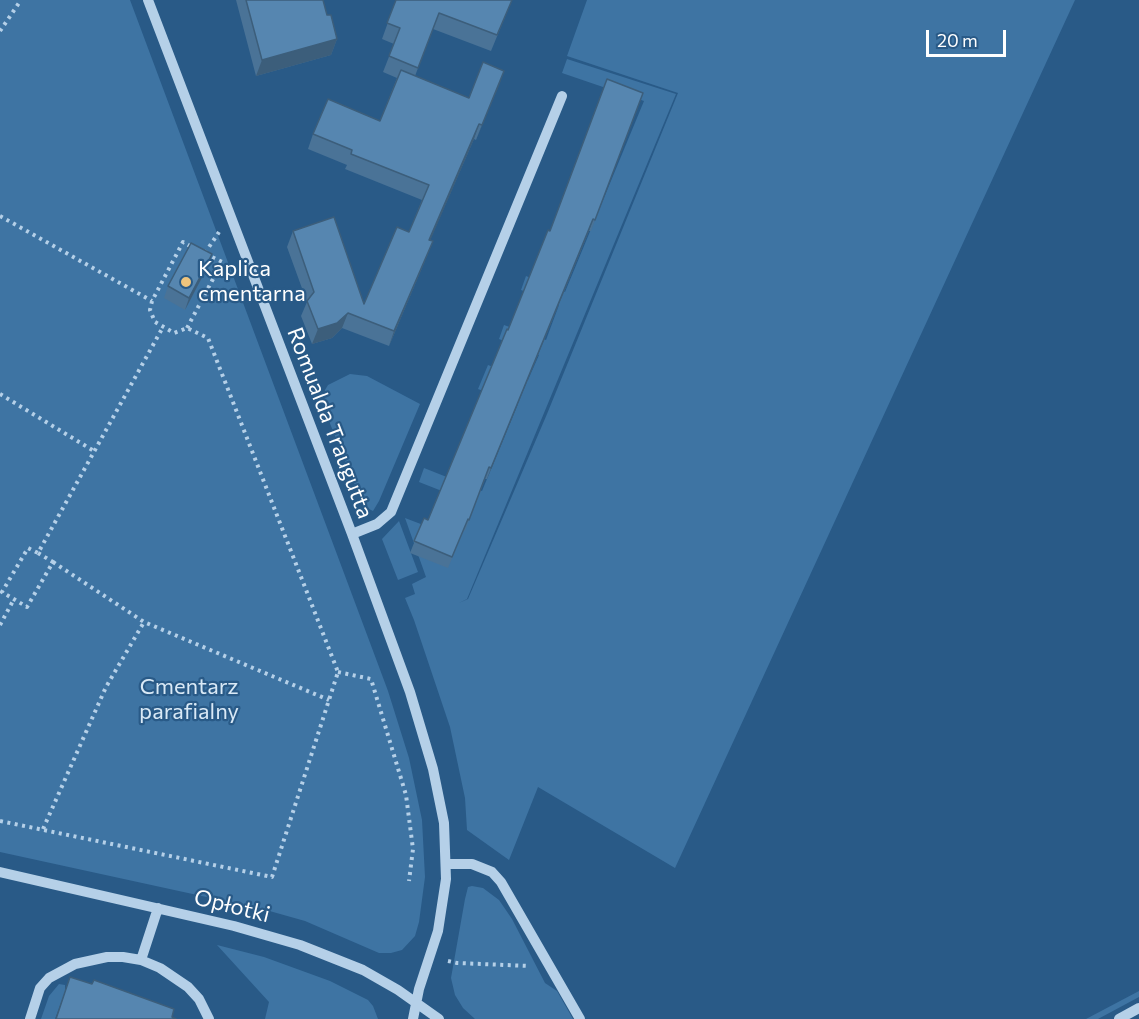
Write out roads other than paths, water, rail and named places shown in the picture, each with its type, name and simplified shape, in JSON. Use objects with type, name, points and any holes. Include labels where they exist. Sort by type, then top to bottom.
[{"type":"street","name":"Romualda Traugutta","points":[[148,0],[352,534],[426,739],[440,796],[447,864],[438,931],[415,1002],[413,1019]]},
{"type":"street","points":[[352,534],[377,524],[391,512],[562,96]]},
{"type":"street","points":[[447,864],[472,864],[492,873],[508,893],[580,1019]]},
{"type":"street","name":"Opłotki","points":[[0,872],[234,926],[300,945],[363,970],[439,1019]]},
{"type":"street","points":[[141,960],[158,908]]},
{"type":"street","points":[[30,1019],[40,988],[49,978],[75,964],[107,957],[141,960],[160,968],[188,987],[199,999],[210,1019]]},
{"type":"street","points":[[1119,1019],[1139,1008]]},
{"type":"place","name":"Kaplica cmentarna","points":[[186,282]]},
{"type":"park label","name":"Cmentarz parafialny","points":[[189,700]]}]
